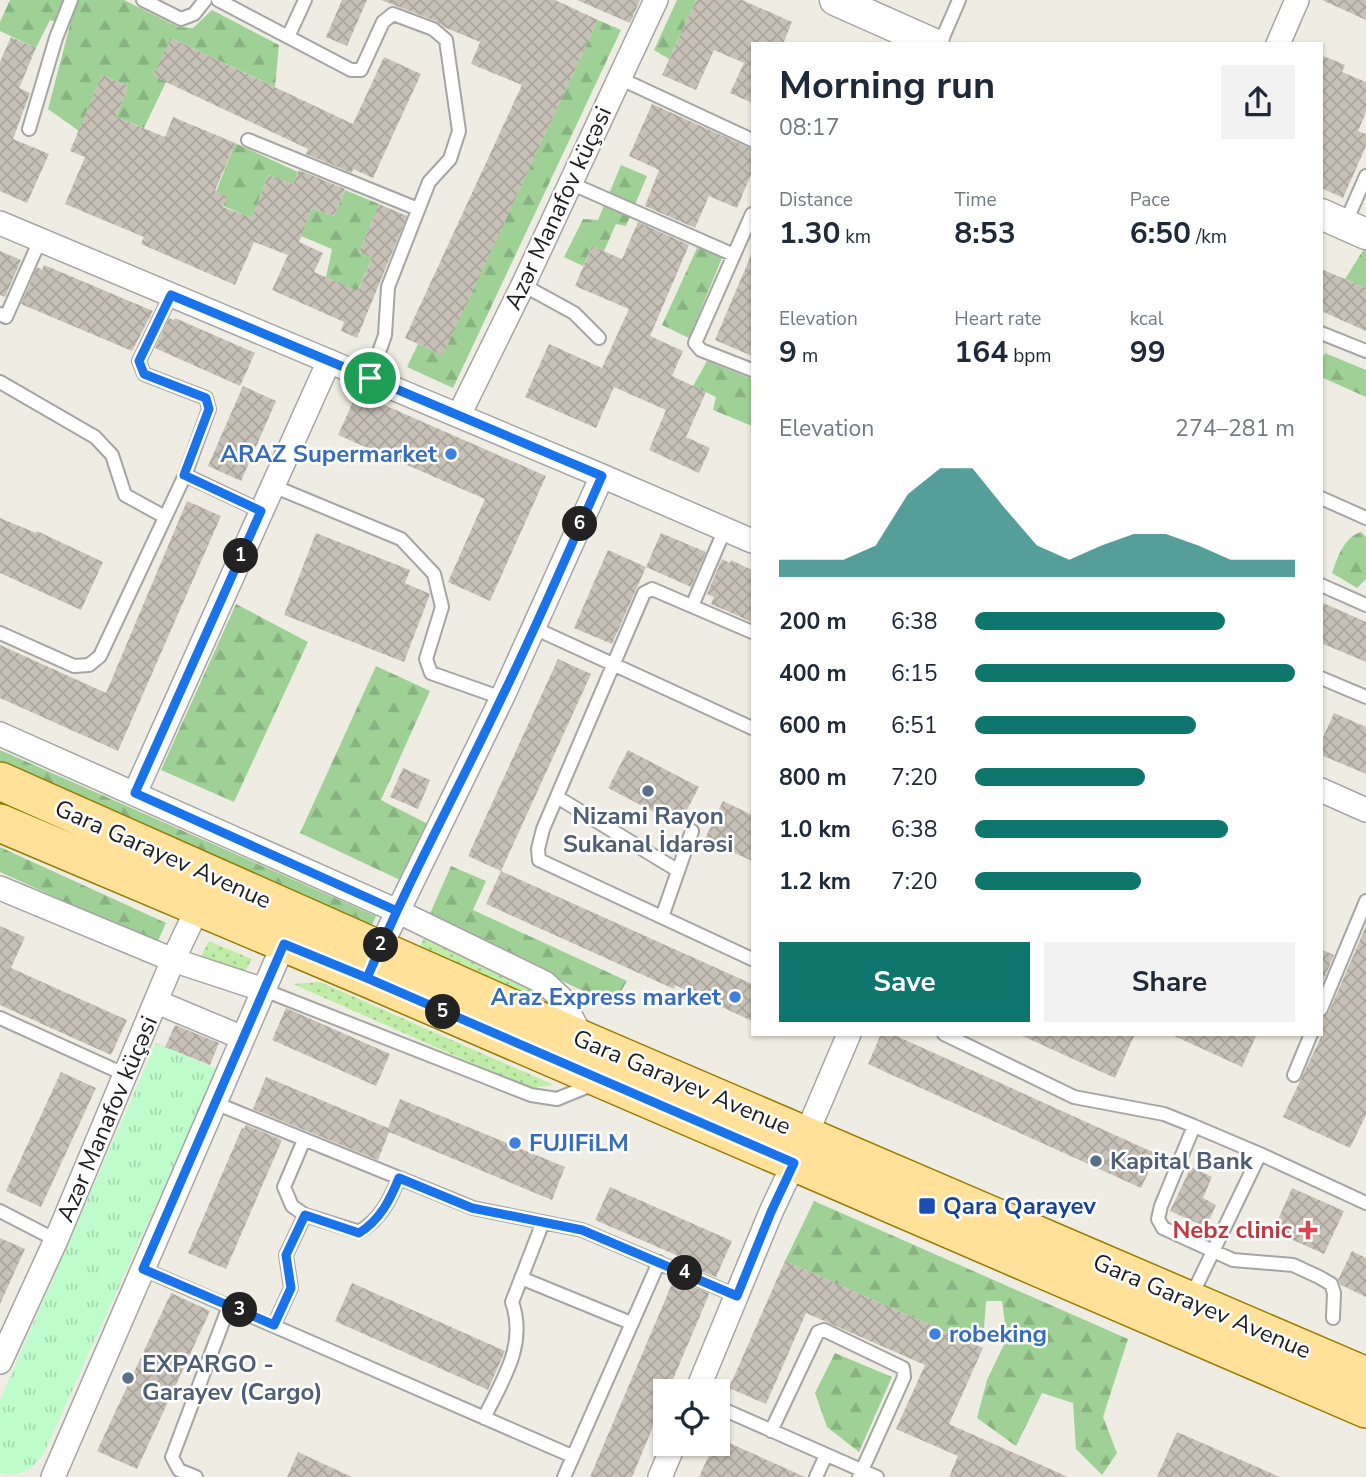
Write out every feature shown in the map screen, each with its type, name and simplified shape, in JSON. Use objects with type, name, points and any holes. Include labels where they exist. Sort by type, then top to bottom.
[{"type":"main road","name":"Gara Garayev Avenue","points":[[0,781],[206,891],[373,964],[601,1080],[800,1149],[1189,1300],[1366,1376]]},
{"type":"main road","name":"Gara Garayev Avenue","points":[[0,823],[206,891]]},
{"type":"main road","name":"Gara Garayev Avenue","points":[[373,964],[583,1040],[800,1149],[1366,1409]]},
{"type":"street","name":"Azər Manafov küçəsi","points":[[459,415],[656,0]]},
{"type":"street","points":[[835,0],[868,7],[930,42]]},
{"type":"street","points":[[1279,42],[1297,0]]},
{"type":"street","points":[[0,223],[751,541]]},
{"type":"street","points":[[135,793],[329,361]]},
{"type":"street","points":[[373,964],[502,698],[602,476]]},
{"type":"street","points":[[0,734],[397,911],[545,983],[562,999],[583,1040]]},
{"type":"street","points":[[1323,791],[1366,810]]},
{"type":"street","points":[[0,888],[173,960],[264,990]]},
{"type":"street","name":"Azər Manafov küçəsi","points":[[0,1362],[56,1240],[173,960],[206,891]]},
{"type":"street","points":[[53,1477],[290,928]]},
{"type":"street","points":[[157,1002],[243,1038]]},
{"type":"street","points":[[701,1379],[848,1036]]},
{"type":"street","points":[[660,1477],[669,1456]]},
{"type":"lane","points":[[29,129],[56,38],[71,0]]},
{"type":"lane","points":[[144,0],[181,19],[194,14],[205,0]]},
{"type":"lane","points":[[218,0],[351,70],[361,70],[383,22],[393,14],[433,29],[446,40],[459,131],[450,159],[429,181],[388,287],[385,335],[370,378]]},
{"type":"lane","points":[[288,37],[305,0]]},
{"type":"lane","points":[[941,42],[959,0]]},
{"type":"lane","points":[[619,78],[751,140]]},
{"type":"lane","points":[[248,140],[418,209]]},
{"type":"lane","points":[[1344,224],[1366,176]]},
{"type":"lane","points":[[570,183],[734,254]]},
{"type":"lane","points":[[751,216],[695,343],[701,350],[751,370]]},
{"type":"lane","points":[[0,314],[6,317],[40,240]]},
{"type":"lane","points":[[523,285],[574,313],[599,338]]},
{"type":"lane","points":[[0,633],[74,666],[89,665],[100,656],[184,475],[209,409],[206,398],[144,374],[139,361],[171,295]]},
{"type":"lane","points":[[1323,334],[1366,351]]},
{"type":"lane","points":[[0,382],[95,437],[112,455],[125,495],[165,517]]},
{"type":"lane","points":[[184,475],[261,511]]},
{"type":"lane","points":[[273,486],[401,539],[434,574],[442,607],[426,659],[431,673],[502,698]]},
{"type":"lane","points":[[1323,499],[1366,518]]},
{"type":"lane","points":[[692,606],[725,529]]},
{"type":"lane","points":[[1323,586],[1366,605]]},
{"type":"lane","points":[[751,632],[652,589],[643,593],[543,830],[538,849],[539,859],[751,959]]},
{"type":"lane","points":[[534,628],[751,728]]},
{"type":"lane","points":[[1323,679],[1366,697]]},
{"type":"lane","points":[[557,797],[677,870]]},
{"type":"lane","points":[[662,917],[692,831]]},
{"type":"lane","points":[[1323,1004],[1366,901]]},
{"type":"lane","points":[[264,990],[531,1095],[557,1099],[601,1080]]},
{"type":"lane","points":[[0,1018],[126,1074]]},
{"type":"lane","points":[[948,1036],[1074,1097],[1164,1114],[1260,1154],[1366,1203]]},
{"type":"lane","points":[[1294,1075],[1310,1036]]},
{"type":"lane","points":[[215,1103],[472,1208],[582,1230],[737,1296]]},
{"type":"lane","points":[[1194,1126],[1161,1206],[1158,1219],[1163,1228],[1233,1260],[1293,1265],[1318,1277],[1331,1284],[1334,1293],[1333,1318]]},
{"type":"lane","points":[[304,1140],[284,1187],[292,1206],[305,1215],[359,1233],[371,1226],[381,1214],[399,1178]]},
{"type":"lane","points":[[1189,1300],[1260,1154]]},
{"type":"lane","points":[[0,1211],[56,1240]]},
{"type":"lane","points":[[274,1325],[291,1288],[286,1255],[305,1215]]},
{"type":"lane","points":[[484,1418],[513,1358],[518,1319],[512,1302],[543,1222]]},
{"type":"lane","points":[[564,1477],[659,1262]]},
{"type":"lane","points":[[143,1269],[572,1456]]},
{"type":"lane","points":[[521,1278],[631,1323]]},
{"type":"lane","points":[[196,1477],[179,1470],[172,1457],[229,1306]]},
{"type":"lane","points":[[771,1431],[818,1332],[824,1330],[904,1368],[904,1377],[860,1474]]},
{"type":"lane","points":[[730,1412],[827,1455],[860,1474],[877,1477]]},
{"type":"lane","points":[[816,1477],[827,1455]]},
{"type":"green space","points":[[10,0],[124,0],[178,27],[193,28],[212,10],[279,45],[275,87],[171,38],[166,82],[144,128],[116,117],[128,86],[102,75],[79,131],[48,109],[70,25],[50,20],[36,48],[0,31],[0,22]]},
{"type":"green space","points":[[677,0],[696,0],[669,59],[654,50]]},
{"type":"green space","points":[[598,20],[621,30],[453,388],[407,367],[418,344],[443,354]]},
{"type":"green space","points":[[235,143],[298,172],[293,184],[268,175],[252,218],[223,206],[227,197],[216,192]]},
{"type":"green space","points":[[621,165],[647,176],[626,226],[616,224],[604,251],[592,246],[583,266],[564,257],[583,219],[598,220]]},
{"type":"green space","points":[[345,190],[379,204],[359,252],[372,258],[357,292],[326,277],[332,249],[301,236],[312,208],[334,216]]},
{"type":"green space","points":[[698,246],[722,258],[689,338],[662,325]]},
{"type":"green space","points":[[1364,249],[1366,250],[1366,288],[1345,279]]},
{"type":"green space","points":[[1325,353],[1366,370],[1366,397],[1323,378]]},
{"type":"green space","points":[[707,361],[751,379],[751,426],[713,410],[716,397],[693,386]]},
{"type":"green space","points":[[1361,532],[1366,537],[1366,579],[1357,588],[1332,573],[1345,543]]},
{"type":"green space","points":[[236,604],[308,642],[234,802],[161,770]]},
{"type":"green space","points":[[376,666],[430,691],[381,800],[428,824],[400,880],[300,833]]},
{"type":"green space","points":[[0,750],[376,916],[366,939],[0,778]]},
{"type":"green space","points":[[0,847],[166,923],[157,943],[0,872]]},
{"type":"green space","points":[[451,866],[486,881],[473,910],[627,981],[613,1005],[428,918]]},
{"type":"green space","points":[[425,936],[534,989],[549,1007],[419,949]]},
{"type":"green space","points":[[209,941],[252,959],[244,973],[201,956]]},
{"type":"green space","points":[[320,982],[554,1085],[528,1088],[293,984]]},
{"type":"green space","points":[[156,1043],[217,1069],[44,1453],[26,1471],[0,1473],[0,1400]]},
{"type":"green space","points":[[814,1201],[1128,1339],[1103,1417],[1117,1453],[1102,1475],[1076,1449],[1073,1403],[1042,1393],[1016,1446],[977,1418],[987,1380],[1007,1338],[1002,1301],[986,1301],[984,1328],[967,1341],[785,1261]]},
{"type":"green space","points":[[835,1353],[892,1377],[859,1452],[827,1427],[815,1393]]},
{"type":"building","points":[[342,0],[367,0],[347,46],[326,37]]},
{"type":"building","points":[[381,0],[555,0],[598,20],[443,355],[405,338],[522,85],[471,64],[480,42],[436,21]]},
{"type":"building","points":[[577,0],[640,0],[630,23]]},
{"type":"building","points":[[696,0],[742,0],[792,22],[784,42],[751,42],[751,103],[730,93],[744,63],[714,50],[696,90],[662,75]]},
{"type":"building","points":[[1322,0],[1366,0],[1366,20]]},
{"type":"building","points":[[11,37],[36,48],[19,88],[30,93],[13,139],[49,154],[27,203],[0,191],[0,62]]},
{"type":"building","points":[[171,38],[353,124],[384,57],[421,74],[373,178],[353,169],[352,173],[306,154],[308,149],[153,76]]},
{"type":"building","points":[[1323,56],[1345,65],[1342,72],[1366,82],[1366,112],[1358,131],[1366,134],[1366,146],[1343,198],[1323,189]]},
{"type":"building","points":[[102,75],[128,86],[116,117],[165,137],[173,117],[235,143],[215,191],[227,197],[223,207],[252,218],[268,175],[293,184],[299,170],[345,189],[334,216],[312,208],[299,242],[323,253],[314,272],[358,291],[372,258],[359,252],[379,204],[407,216],[357,338],[341,331],[344,322],[272,290],[288,255],[254,242],[235,285],[141,244],[144,237],[65,204],[85,157],[70,151]]},
{"type":"building","points":[[652,104],[751,149],[751,174],[737,208],[709,196],[695,228],[645,206],[659,170],[629,156]]},
{"type":"building","points":[[638,222],[689,245],[650,336],[683,351],[672,376],[706,392],[686,437],[710,448],[699,473],[649,450],[666,410],[614,387],[596,428],[525,397],[549,344],[602,368],[629,309],[575,286],[592,246],[622,259]]},
{"type":"building","points":[[0,251],[21,260],[5,297],[0,295]]},
{"type":"building","points":[[751,255],[751,356],[715,340]]},
{"type":"building","points":[[44,265],[153,311],[132,351],[21,304],[37,267],[42,270]]},
{"type":"building","points":[[1323,270],[1366,288],[1366,331],[1323,312]]},
{"type":"building","points":[[169,318],[175,318],[255,353],[240,386],[155,348]]},
{"type":"building","points":[[243,386],[276,401],[241,481],[208,466]]},
{"type":"building","points":[[357,393],[546,476],[490,601],[448,582],[485,499],[338,435]]},
{"type":"building","points":[[187,501],[221,516],[118,751],[0,698],[0,645],[106,693]]},
{"type":"building","points":[[0,518],[36,533],[37,531],[103,562],[81,610],[0,573]]},
{"type":"building","points":[[316,533],[410,570],[405,583],[430,594],[404,662],[284,615]]},
{"type":"building","points":[[661,533],[706,552],[691,587],[646,567]]},
{"type":"building","points":[[608,550],[646,567],[612,644],[574,628]]},
{"type":"building","points":[[722,559],[730,563],[731,560],[751,570],[751,622],[711,604],[714,597],[707,594]]},
{"type":"building","points":[[1323,603],[1366,622],[1366,662],[1323,644]]},
{"type":"building","points":[[558,659],[591,674],[501,871],[468,856]]},
{"type":"building","points":[[1334,713],[1366,727],[1366,774],[1323,756],[1323,738]]},
{"type":"building","points":[[628,750],[699,787],[679,825],[608,788]]},
{"type":"building","points":[[403,768],[430,780],[418,809],[390,797]]},
{"type":"building","points":[[723,801],[751,815],[751,861],[705,839]]},
{"type":"building","points":[[501,871],[751,984],[751,1021],[675,985],[674,989],[486,904]]},
{"type":"building","points":[[0,926],[25,937],[11,968],[127,1020],[111,1055],[0,1005]]},
{"type":"building","points":[[1366,926],[1366,1115],[1350,1148],[1283,1117],[1323,1036],[1323,1016],[1329,1012]]},
{"type":"building","points":[[1323,950],[1334,955],[1323,981]]},
{"type":"building","points":[[286,1008],[390,1054],[376,1086],[272,1040]]},
{"type":"building","points":[[175,1025],[219,1043],[210,1065],[165,1047]]},
{"type":"building","points":[[880,1036],[896,1036],[1157,1154],[1141,1188],[868,1064]]},
{"type":"building","points":[[1022,1036],[1134,1036],[1115,1078]]},
{"type":"building","points":[[1174,1036],[1256,1036],[1242,1067]]},
{"type":"building","points":[[61,1072],[96,1088],[41,1207],[6,1191]]},
{"type":"building","points":[[266,1077],[388,1128],[400,1099],[565,1167],[552,1200],[389,1132],[378,1160],[253,1109]]},
{"type":"building","points":[[246,1125],[282,1140],[226,1269],[188,1253],[242,1128]]},
{"type":"building","points":[[1191,1167],[1212,1177],[1203,1198],[1216,1205],[1206,1227],[1170,1211]]},
{"type":"building","points":[[610,1187],[732,1241],[716,1277],[681,1263],[683,1258],[595,1220]]},
{"type":"building","points":[[1292,1188],[1344,1211],[1324,1254],[1273,1231]]},
{"type":"building","points":[[0,1238],[25,1249],[0,1304]]},
{"type":"building","points":[[1352,1251],[1366,1258],[1366,1297],[1341,1285],[1338,1280]]},
{"type":"building","points":[[785,1261],[983,1348],[949,1424],[1068,1477],[949,1477],[958,1456],[896,1429],[925,1365],[806,1313],[766,1404],[730,1388]]},
{"type":"building","points":[[674,1279],[709,1293],[673,1379],[653,1379],[653,1427],[632,1477],[590,1477]]},
{"type":"building","points":[[352,1283],[505,1351],[488,1390],[335,1321]]},
{"type":"building","points":[[171,1293],[210,1311],[137,1469],[97,1451]]},
{"type":"building","points":[[1177,1432],[1280,1477],[1157,1477]]},
{"type":"building","points":[[730,1443],[805,1477],[699,1477],[709,1456],[730,1456]]},
{"type":"building","points":[[298,1452],[352,1477],[287,1477]]},
{"type":"place","name":"ARAZ Supermarket","points":[[451,454]]},
{"type":"place","name":"Nizami Rayon Sukanal İdarəsi","points":[[648,791]]},
{"type":"place","name":"Araz Express market","points":[[735,997]]},
{"type":"place","name":"FUJIFiLM","points":[[515,1143]]},
{"type":"place","name":"Kapital Bank","points":[[1096,1161]]},
{"type":"place","name":"Qara Qarayev","points":[[927,1206]]},
{"type":"place","name":"Nebz clinic","points":[[1308,1230]]},
{"type":"place","name":"robeking","points":[[935,1334]]},
{"type":"place","name":"EXPARGO - Garayev (Cargo)","points":[[128,1378]]},
{"type":"route","points":[[370,378],[171,295],[139,361],[144,374],[206,398],[209,409],[184,475],[261,511],[135,793],[397,911],[367,978],[284,944],[143,1269],[274,1325],[291,1288],[286,1255],[305,1215],[359,1233],[371,1226],[381,1214],[399,1178],[472,1208],[582,1230],[737,1296],[794,1163],[367,978],[502,698],[602,476],[370,378]]}]
